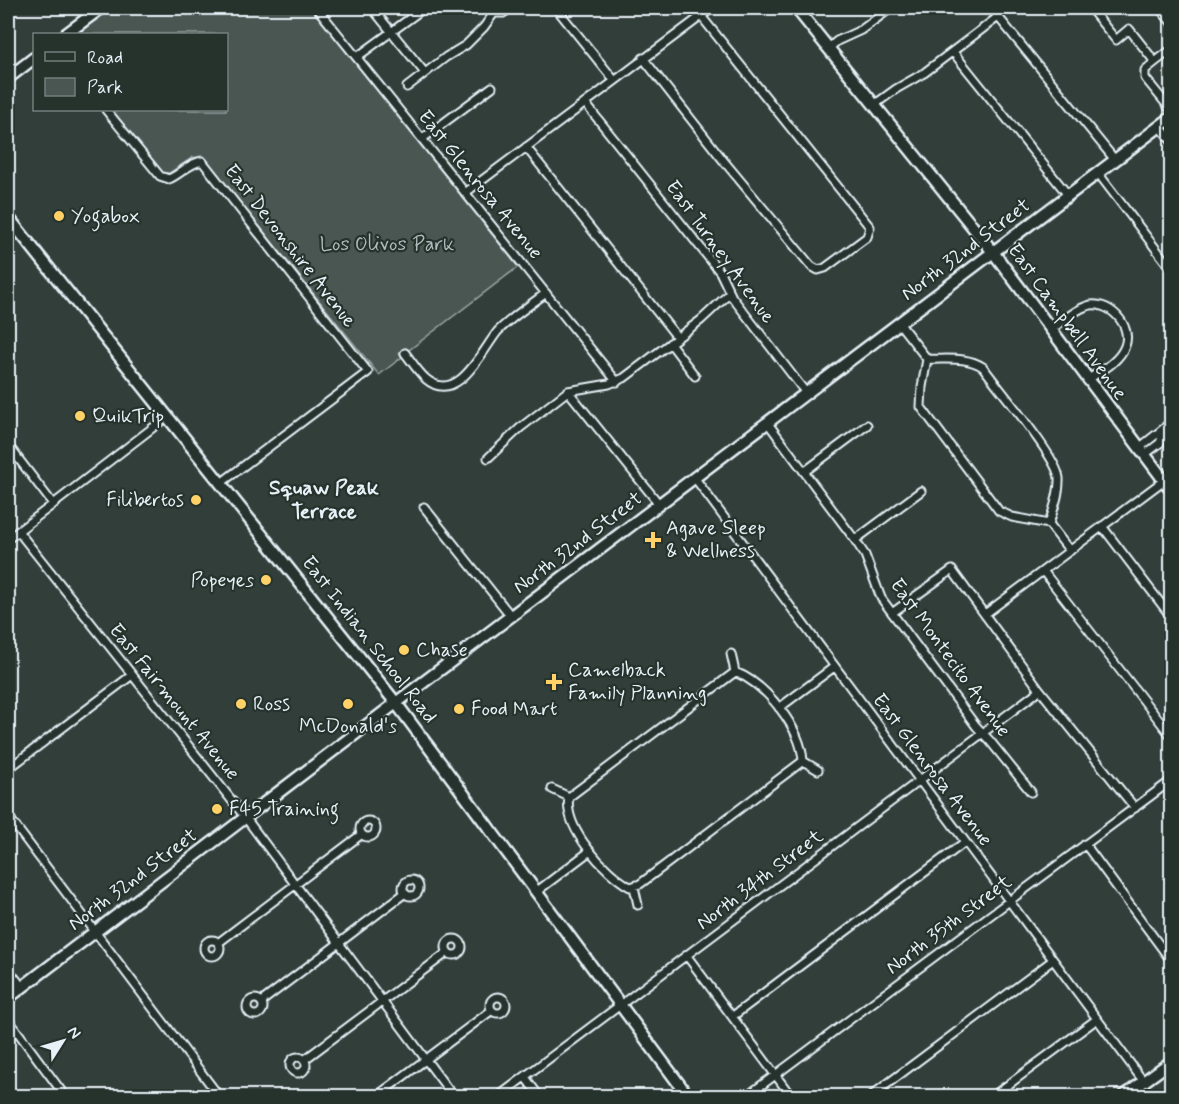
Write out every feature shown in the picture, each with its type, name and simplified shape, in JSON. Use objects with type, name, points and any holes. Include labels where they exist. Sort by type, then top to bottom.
[{"type":"main road","points":[[67,33],[101,8]]},
{"type":"main road","name":"East Campbell Avenue","points":[[796,8],[993,252],[1172,491]]},
{"type":"main road","points":[[8,78],[33,59]]},
{"type":"main road","name":"North 32nd Street","points":[[8,998],[1172,117]]},
{"type":"main road","name":"East Indian School Road","points":[[8,217],[396,703],[688,1096]]},
{"type":"main road","points":[[1124,1096],[1172,1061]]},
{"type":"street","name":"East Glenrosa Avenue","points":[[317,8],[617,382]]},
{"type":"street","points":[[372,8],[425,73]]},
{"type":"street","points":[[357,57],[424,8]]},
{"type":"street","points":[[407,87],[446,57],[466,45],[484,27],[493,10],[503,13],[511,8]]},
{"type":"street","points":[[556,8],[614,80]]},
{"type":"street","points":[[465,193],[712,8]]},
{"type":"street","points":[[829,48],[837,41],[861,30],[891,8]]},
{"type":"street","points":[[991,8],[1115,160]]},
{"type":"street","points":[[1090,8],[1116,40],[1129,29],[1155,62]]},
{"type":"street","points":[[1159,8],[1170,19]]},
{"type":"street","points":[[643,58],[811,267],[818,270],[825,268],[867,237],[870,227],[700,16]]},
{"type":"street","points":[[874,105],[953,52],[998,17]]},
{"type":"street","points":[[1172,49],[1145,70],[1145,78],[1172,111]]},
{"type":"street","points":[[953,52],[1068,195]]},
{"type":"street","points":[[422,139],[492,87]]},
{"type":"street","name":"East Turney Avenue","points":[[585,102],[720,272],[730,293],[806,393]]},
{"type":"street","name":"East Devonshire Avenue","points":[[107,111],[160,176],[169,179],[194,162],[202,161],[368,372],[221,483]]},
{"type":"street","points":[[1160,126],[1172,142]]},
{"type":"street","points":[[526,147],[677,337]]},
{"type":"street","points":[[1098,173],[1172,270]]},
{"type":"street","points":[[405,353],[427,380],[440,386],[454,383],[475,365],[501,329],[546,293]]},
{"type":"street","points":[[488,458],[520,428],[568,391],[617,382],[701,320],[730,293]]},
{"type":"street","points":[[1052,330],[1088,305],[1102,305],[1118,316],[1126,330],[1126,344],[1119,357],[1087,380]]},
{"type":"street","points":[[898,323],[927,359],[921,407],[942,436],[999,511],[1011,517],[1049,524],[1070,551]]},
{"type":"street","points":[[670,343],[695,376]]},
{"type":"street","points":[[927,359],[964,359],[983,367],[1037,439],[1054,463],[1059,477],[1059,488],[1049,524]]},
{"type":"street","points":[[568,391],[658,504]]},
{"type":"street","points":[[8,539],[168,416]]},
{"type":"street","name":"East Montecito Avenue","points":[[767,422],[865,555],[881,598],[982,733],[1031,792]]},
{"type":"street","points":[[1141,451],[1169,424]]},
{"type":"street","points":[[804,472],[867,425]]},
{"type":"street","points":[[8,445],[53,504]]},
{"type":"street","name":"East Glenrosa Avenue","points":[[694,477],[1144,1082]]},
{"type":"street","points":[[985,614],[1163,481]]},
{"type":"street","points":[[855,540],[921,491]]},
{"type":"street","points":[[424,507],[511,616]]},
{"type":"street","points":[[1102,526],[1172,618]]},
{"type":"street","name":"East Fairmount Avenue","points":[[18,531],[245,817],[453,1096]]},
{"type":"street","points":[[892,613],[952,570],[1040,690],[1135,808]]},
{"type":"street","points":[[1044,571],[1172,737]]},
{"type":"street","points":[[731,654],[735,672]]},
{"type":"street","points":[[779,708],[834,667]]},
{"type":"street","points":[[735,672],[744,676],[779,708],[795,733],[803,761]]},
{"type":"street","points":[[634,887],[621,882],[608,872],[590,851],[570,815],[569,797],[735,672]]},
{"type":"street","points":[[8,769],[132,675]]},
{"type":"street","name":"North 34th Street","points":[[499,1096],[1040,690]]},
{"type":"street","points":[[803,761],[818,770]]},
{"type":"street","points":[[634,887],[803,761]]},
{"type":"street","name":"North 35th Street","points":[[747,1096],[1172,780]]},
{"type":"street","points":[[552,789],[569,797]]},
{"type":"street","points":[[8,816],[219,1096]]},
{"type":"street","points":[[218,943],[362,834]]},
{"type":"street","points":[[732,1016],[965,842]]},
{"type":"street","points":[[1085,844],[1172,962]]},
{"type":"street","points":[[536,892],[590,851]]},
{"type":"street","points":[[634,887],[638,905]]},
{"type":"street","points":[[261,1002],[405,893]]},
{"type":"street","points":[[304,1060],[448,952]]},
{"type":"street","points":[[687,956],[791,1096]]},
{"type":"street","points":[[871,1096],[1053,960]]},
{"type":"street","points":[[8,969],[22,987]]},
{"type":"street","points":[[377,1096],[492,1010]]},
{"type":"street","points":[[8,1019],[65,1096]]},
{"type":"street","points":[[993,1096],[1097,1019]]},
{"type":"street","points":[[525,1077],[539,1096]]},
{"type":"green space","name":"Los Olivos Park","points":[[108,8],[311,8],[518,267],[409,350],[406,348],[399,353],[402,357],[379,375],[207,161],[193,157],[169,173],[163,173],[113,111],[228,111],[228,33],[74,33]]},
{"type":"place","name":"Yogabox","points":[[59,216]]},
{"type":"place","name":"QuikTrip","points":[[80,416]]},
{"type":"place","name":"Filibertos","points":[[196,500]]},
{"type":"place","name":"Agave Sleep & Wellness","points":[[653,540]]},
{"type":"place","name":"Popeyes","points":[[266,580]]},
{"type":"place","name":"Chase","points":[[404,650]]},
{"type":"place","name":"Camelback Family Planning","points":[[554,682]]},
{"type":"place","name":"Ross","points":[[241,704]]},
{"type":"place","name":"McDonald's","points":[[348,704]]},
{"type":"place","name":"Food Mart","points":[[459,709]]},
{"type":"place","name":"F45 Training","points":[[217,809]]},
{"type":"district","name":"Squaw Peak Terrace","points":[[324,500]]}]
